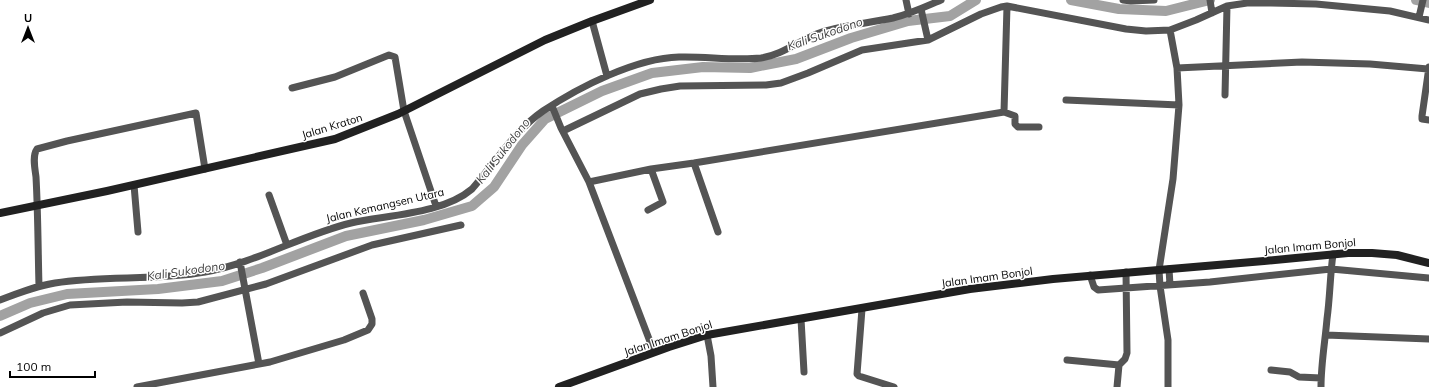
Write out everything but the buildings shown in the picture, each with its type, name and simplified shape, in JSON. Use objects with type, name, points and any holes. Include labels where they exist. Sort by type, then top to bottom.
[{"type":"main road","name":"Jalan Kraton","points":[[0,213],[134,185],[335,138],[404,111],[545,40],[592,20],[650,0]]},
{"type":"main road","name":"Jalan Imam Bonjol","points":[[559,387],[654,352],[707,335],[970,289],[1090,275],[1333,254],[1372,252],[1397,255],[1429,263]]},
{"type":"street","points":[[906,0],[909,14]]},
{"type":"street","name":"Jalan Kemangsen Utara","points":[[0,300],[39,286],[68,281],[142,278],[192,274],[216,270],[240,264],[322,231],[406,214],[436,206],[455,199],[472,189],[517,134],[539,114],[553,109],[607,76],[661,58],[678,56],[750,58],[768,56],[783,51],[825,31],[922,12],[941,0]]},
{"type":"street","points":[[1123,0],[1154,0]]},
{"type":"street","points":[[1210,0],[1211,11]]},
{"type":"street","points":[[1420,14],[1423,0]]},
{"type":"street","points":[[562,130],[634,97],[661,89],[686,85],[766,85],[781,83],[862,50],[927,37],[981,14],[1007,6],[1146,31],[1170,30],[1211,11],[1237,4],[1316,4],[1420,14],[1429,20]]},
{"type":"street","points":[[1004,112],[1007,6]]},
{"type":"street","points":[[1225,95],[1227,6]]},
{"type":"street","points":[[922,12],[927,37]]},
{"type":"street","points":[[592,20],[607,76]]},
{"type":"street","points":[[1168,387],[1168,340],[1159,270],[1173,179],[1179,106],[1177,68],[1170,30]]},
{"type":"street","points":[[292,88],[335,77],[392,55],[395,58],[404,111],[436,206]]},
{"type":"street","points":[[1177,68],[1302,62],[1370,64],[1429,68],[1422,118],[1429,120]]},
{"type":"street","points":[[1066,100],[1179,106]]},
{"type":"street","points":[[553,109],[562,130],[589,182],[654,352]]},
{"type":"street","points":[[589,182],[651,169],[1004,112],[1015,116],[1015,124],[1018,127],[1039,127]]},
{"type":"street","points":[[39,286],[38,205],[35,162],[35,153],[37,149],[196,113],[205,169]]},
{"type":"street","points":[[694,163],[718,232]]},
{"type":"street","points":[[648,210],[663,202],[651,169]]},
{"type":"street","points":[[134,185],[138,232]]},
{"type":"street","points":[[269,195],[287,245]]},
{"type":"street","points":[[0,333],[43,313],[70,305],[127,302],[192,303],[245,286],[260,286],[294,275],[372,245],[461,225]]},
{"type":"street","points":[[1321,387],[1333,254]]},
{"type":"street","points":[[240,264],[259,364]]},
{"type":"street","points":[[1169,269],[1170,286]]},
{"type":"street","points":[[1090,275],[1094,287],[1098,290],[1170,286],[1331,269],[1429,278]]},
{"type":"street","points":[[1117,387],[1119,365],[1125,359],[1127,353],[1126,272]]},
{"type":"street","points":[[137,387],[259,364],[344,340],[368,330],[372,324],[372,319],[363,293]]},
{"type":"street","points":[[862,309],[857,374],[894,387]]},
{"type":"street","points":[[801,319],[804,372]]},
{"type":"street","points":[[707,335],[711,356],[712,387]]},
{"type":"street","points":[[1326,336],[1429,339]]},
{"type":"street","points":[[1067,360],[1119,365]]},
{"type":"street","points":[[1271,370],[1290,372],[1299,377],[1321,378]]},
{"type":"waterway","name":"Kali Sukodono","points":[[0,316],[30,303],[67,294],[158,289],[222,281],[262,268],[346,236],[424,220],[472,206],[494,187],[522,145],[545,119],[602,91],[652,73],[703,67],[750,68],[796,59],[851,38],[908,21],[950,16],[976,0]]},
{"type":"waterway","name":"Kali Sukodono","points":[[1071,0],[1119,9],[1166,11],[1210,0]]},
{"type":"waterway","name":"Kali Sukodono","points":[[1416,0],[1429,3]]}]
